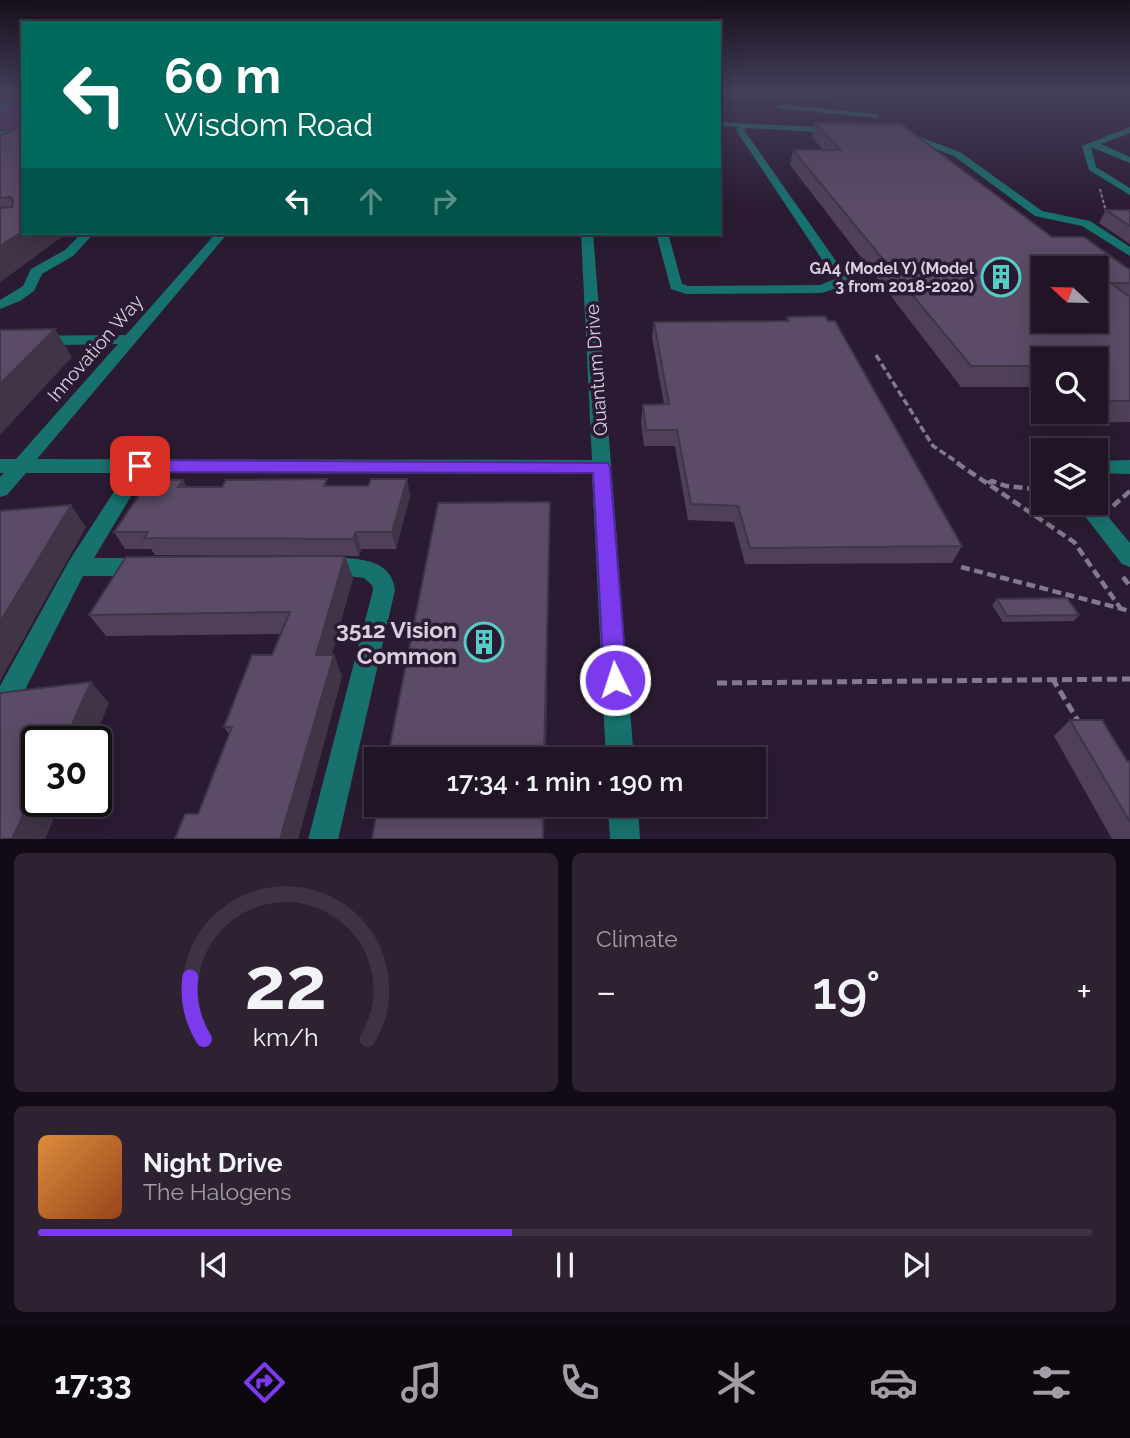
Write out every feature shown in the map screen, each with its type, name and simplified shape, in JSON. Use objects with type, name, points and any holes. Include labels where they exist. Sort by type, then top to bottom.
[{"type":"street","points":[[663,235],[676,286],[686,290],[822,289],[843,281],[740,130]]},
{"type":"street","points":[[888,130],[920,139],[957,155],[1039,214],[1086,223],[1130,252]]},
{"type":"street","points":[[1130,130],[1086,146],[1092,168],[1130,192]]},
{"type":"street","points":[[0,134],[21,132]]},
{"type":"street","points":[[11,145],[21,140]]},
{"type":"street","points":[[1092,143],[1130,160]]},
{"type":"street","points":[[0,305],[29,288],[36,272],[69,253],[86,235]]},
{"type":"street","name":"Innovation Way","points":[[0,490],[220,235]]},
{"type":"street","name":"Quantum Drive","points":[[587,235],[619,747]]},
{"type":"street","points":[[0,341],[131,339]]},
{"type":"street","points":[[0,466],[602,467]]},
{"type":"street","points":[[0,712],[77,567],[140,466]]},
{"type":"street","points":[[1108,467],[1130,467]]},
{"type":"street","points":[[1095,515],[1130,558]]},
{"type":"street","points":[[307,566],[369,569],[383,581],[384,590],[323,839]]},
{"type":"street","points":[[77,567],[159,567]]},
{"type":"street","points":[[624,817],[625,839]]},
{"type":"path","points":[[876,355],[933,446],[1074,542],[1121,609]]},
{"type":"path","points":[[988,483],[992,481],[1006,486],[1031,489]]},
{"type":"path","points":[[961,568],[1130,611]]},
{"type":"path","points":[[717,683],[1052,678],[1130,680]]},
{"type":"path","points":[[1052,678],[1085,732]]},
{"type":"building","points":[[12,130],[21,130],[21,232],[0,246],[0,208],[12,207],[13,200],[10,197],[0,198],[0,136]]},
{"type":"building","points":[[822,130],[909,130],[1052,237],[1084,237],[1130,270],[1130,283],[1111,283],[1130,297],[1130,401],[1108,401],[1108,347],[1031,347],[1031,366],[971,366],[793,150],[841,150]]},
{"type":"building","points":[[1106,210],[1130,210],[1130,226]]},
{"type":"building","points":[[825,316],[828,321],[835,321],[962,546],[750,548],[738,506],[691,504],[677,430],[646,430],[643,405],[669,404],[654,322],[789,321],[787,317]]},
{"type":"building","points":[[55,329],[0,384],[0,330]]},
{"type":"building","points":[[150,479],[183,480],[178,487],[222,487],[226,480],[327,479],[324,486],[368,486],[371,479],[407,479],[392,532],[356,532],[353,539],[144,538],[148,532],[114,532]]},
{"type":"building","name":"3512 Vision Common","points":[[550,502],[544,747],[390,747],[438,503]]},
{"type":"building","points":[[71,505],[0,622],[0,511]]},
{"type":"building","points":[[345,556],[316,655],[334,655],[280,839],[175,839],[185,814],[198,814],[232,727],[224,727],[252,655],[272,655],[290,612],[89,615],[126,557]]},
{"type":"building","points":[[1067,598],[1079,615],[1007,616],[997,599]]},
{"type":"building","points":[[91,682],[71,726],[21,726],[22,817],[12,839],[0,839],[0,693]]},
{"type":"building","points":[[1070,720],[1102,720],[1127,761],[1130,761],[1130,822]]},
{"type":"building","points":[[376,817],[543,817],[543,839],[372,839]]},
{"type":"place","name":"GA4 (Model Y) (Model 3 from 2018-2020)","points":[[1001,277]]},
{"type":"place","name":"3512 Vision Common","points":[[484,642]]},
{"type":"route","points":[[140,466],[602,467],[615,680]]}]
